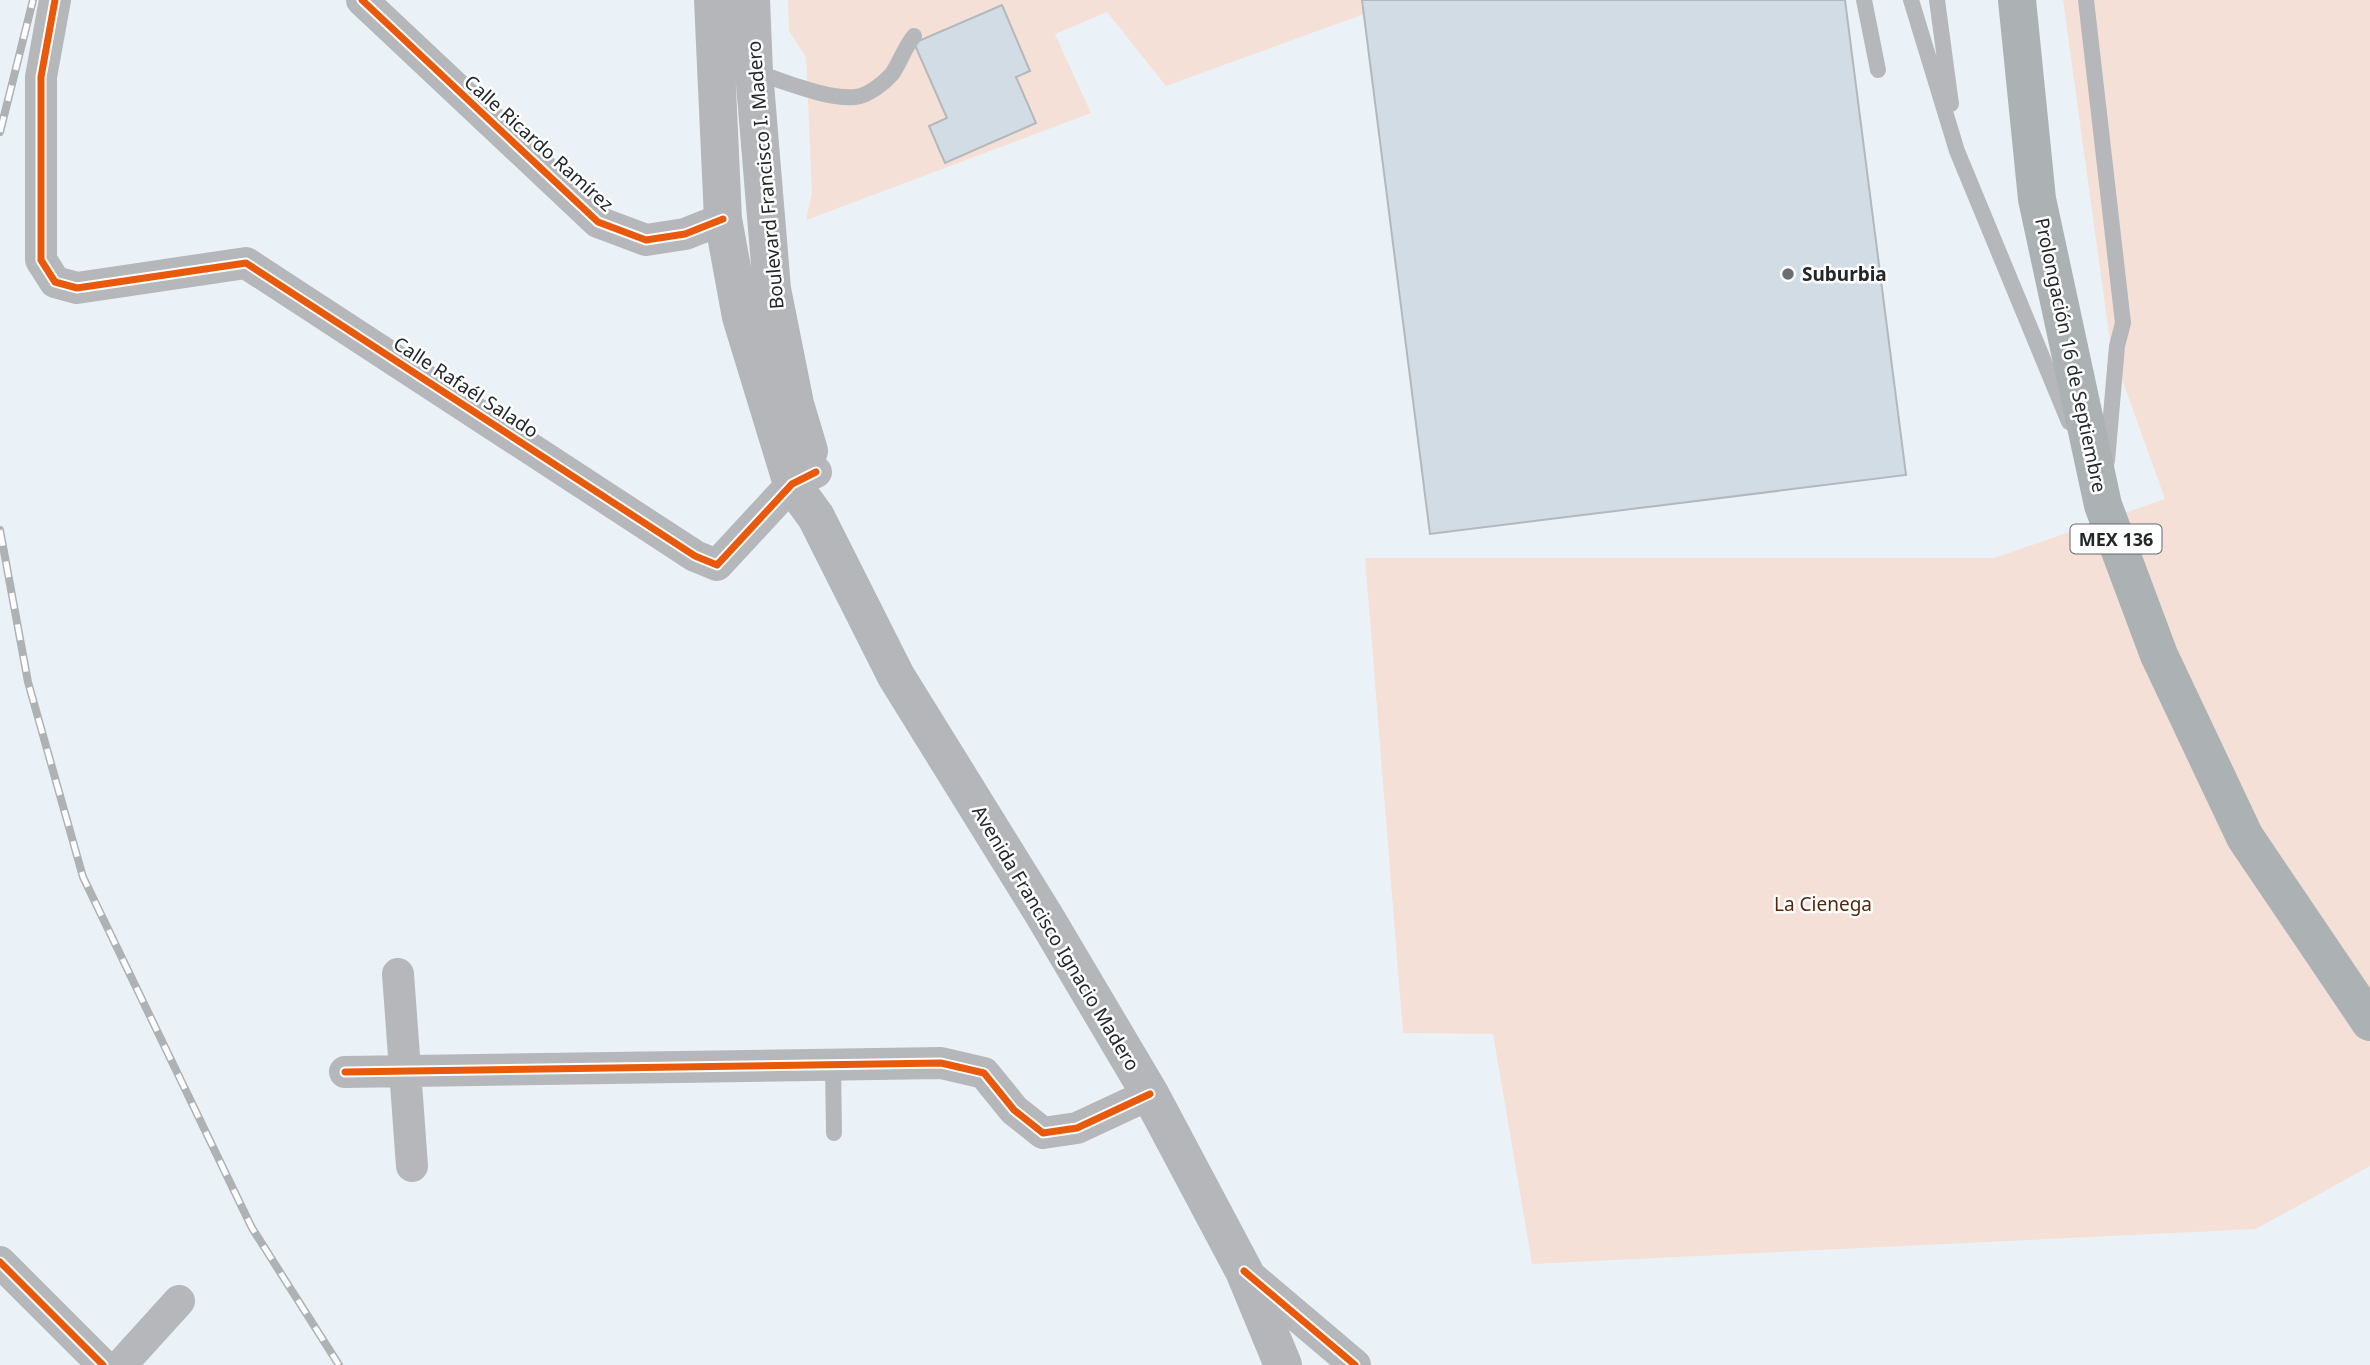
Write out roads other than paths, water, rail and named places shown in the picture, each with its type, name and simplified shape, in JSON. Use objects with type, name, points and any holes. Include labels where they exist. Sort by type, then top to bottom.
[{"type":"main road","name":"Boulevard Francisco I. Madero","points":[[713,0],[723,219],[741,317],[804,478]]},
{"type":"main road","name":"Boulevard Francisco I. Madero","points":[[751,0],[754,72],[772,289],[795,404],[804,478]]},
{"type":"main road","name":"Prolongación 16 de Septiembre","points":[[2017,0],[2038,199],[2103,505],[2159,656],[2245,837],[2370,1022]]},
{"type":"main road","name":"Avenida Francisco Ignacio Madero","points":[[804,478],[816,517],[897,676],[1150,1094],[1244,1271],[1283,1365]]},
{"type":"street","name":"Calle Rafaél Salado","points":[[55,0],[41,77],[41,260],[55,282],[77,288],[246,263],[695,556],[717,565],[804,478]]},
{"type":"street","name":"Calle Ricardo Ramírez","points":[[362,0],[598,222],[646,240],[685,234],[723,219]]},
{"type":"street","points":[[398,974],[412,1166]]},
{"type":"street","points":[[345,1072],[941,1063],[984,1073],[1014,1110],[1043,1133],[1077,1128],[1150,1094]]},
{"type":"street","points":[[0,1262],[103,1365]]},
{"type":"street","points":[[1244,1271],[1355,1365]]},
{"type":"street","points":[[121,1365],[180,1301]]},
{"type":"lane","points":[[1864,0],[1878,70]]},
{"type":"lane","points":[[1911,0],[1957,151],[2103,505]]},
{"type":"lane","points":[[1937,0],[1957,151]]},
{"type":"lane","points":[[2086,0],[2123,323],[2117,345],[2103,505]]},
{"type":"lane","points":[[754,72],[835,95],[857,97],[876,88],[894,72],[902,50],[914,36]]},
{"type":"lane","points":[[833,1065],[834,1133]]},
{"type":"railway","points":[[0,132],[33,0]]},
{"type":"railway","points":[[0,530],[28,682],[83,877],[252,1228],[339,1365]]},
{"type":"place","name":"Suburbia","points":[[1788,274]]},
{"type":"park label","name":"La Cienega","points":[[1823,904]]}]
